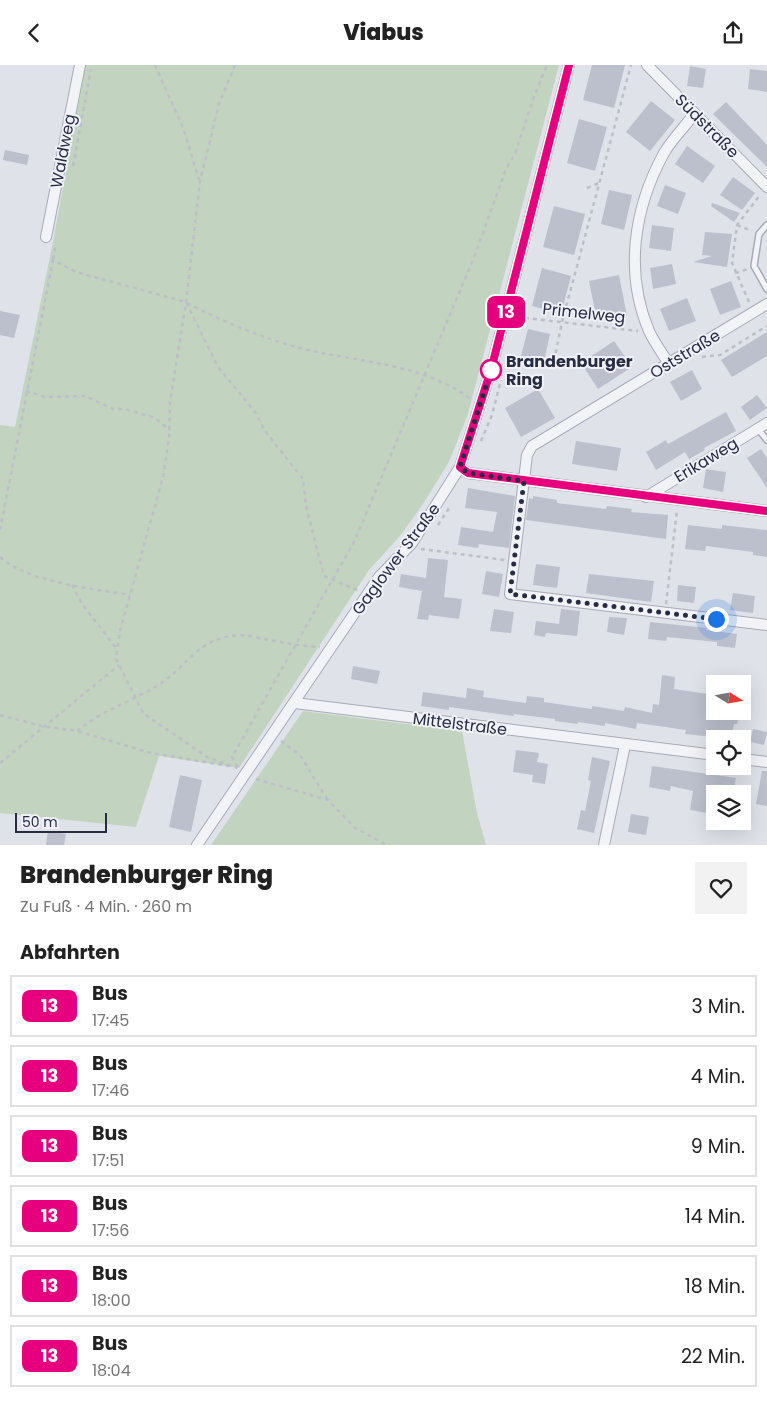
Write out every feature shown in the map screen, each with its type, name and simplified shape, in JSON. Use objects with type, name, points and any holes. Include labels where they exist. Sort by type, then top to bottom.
[{"type":"street","name":"Waldweg","points":[[46,237],[80,65]]},
{"type":"street","name":"Gaglower Straße","points":[[197,845],[379,577],[412,543],[460,467],[491,370],[570,65]]},
{"type":"street","name":"Südstraße","points":[[647,65],[765,189]]},
{"type":"street","points":[[669,364],[649,332],[638,298],[634,273],[634,252],[646,189],[664,153],[694,114]]},
{"type":"street","name":"Oststraße","points":[[665,612],[510,594],[528,452],[532,446],[767,304]]},
{"type":"street","name":"Erikaweg","points":[[646,497],[763,426]]},
{"type":"street","points":[[460,467],[468,473],[767,511]]},
{"type":"street","points":[[665,612],[767,625]]},
{"type":"street","name":"Mittelstraße","points":[[294,703],[706,754]]},
{"type":"street","points":[[604,845],[624,745]]},
{"type":"street","points":[[751,760],[767,762]]},
{"type":"lane","points":[[767,225],[759,234],[754,266],[767,289]]},
{"type":"lane","points":[[763,426],[767,440]]},
{"type":"path","points":[[155,65],[184,130],[200,181]]},
{"type":"path","points":[[235,65],[219,104],[200,181],[186,302],[170,402],[170,430],[163,477],[120,631],[116,659],[143,713],[207,757],[241,769]]},
{"type":"path","points":[[241,769],[232,757],[355,540],[473,261],[506,169],[515,154],[533,99],[547,65]]},
{"type":"path","points":[[554,361],[562,322],[631,65]]},
{"type":"path","points":[[587,188],[601,182]]},
{"type":"path","points":[[752,308],[732,263],[737,225],[765,189]]},
{"type":"path","points":[[737,225],[759,234]]},
{"type":"path","points":[[0,530],[53,260],[76,272],[186,302],[227,323],[302,349],[403,367],[426,374],[476,401]]},
{"type":"path","points":[[735,273],[754,266]]},
{"type":"path","points":[[186,302],[218,367],[255,412],[265,431],[303,479],[305,499],[324,575],[362,592]]},
{"type":"path","points":[[515,326],[520,308]]},
{"type":"path","name":"Primelweg","points":[[517,317],[649,332]]},
{"type":"path","points":[[478,448],[492,415],[503,371]]},
{"type":"path","points":[[26,391],[45,397],[64,394],[85,396],[113,409],[125,409],[155,418],[170,430]]},
{"type":"path","points":[[438,525],[452,503]]},
{"type":"path","points":[[665,612],[676,510]]},
{"type":"path","points":[[414,554],[421,549],[426,541]]},
{"type":"path","points":[[421,549],[514,561]]},
{"type":"path","points":[[0,557],[25,573],[72,585],[130,595]]},
{"type":"path","points":[[72,585],[82,604],[118,650]]},
{"type":"path","points":[[77,731],[91,720],[157,686],[174,673],[194,652],[215,640],[241,635],[296,645],[325,647],[320,655]]},
{"type":"path","points":[[0,763],[42,726],[119,665]]},
{"type":"path","points":[[0,715],[42,726],[77,731],[151,753],[241,769]]},
{"type":"path","points":[[276,749],[285,734]]},
{"type":"path","points":[[281,741],[300,755],[328,801],[355,828],[386,845]]},
{"type":"path","points":[[261,772],[256,779],[328,801]]},
{"type":"green space","points":[[76,65],[559,65],[468,414],[449,462],[423,504],[400,536],[369,570],[239,768],[159,756],[136,827],[0,813],[0,425],[15,427],[52,247],[84,74]]},
{"type":"green space","points":[[303,711],[462,731],[477,813],[486,845],[211,845]]},
{"type":"building","points":[[592,65],[625,65],[614,108],[583,100]]},
{"type":"building","points":[[690,66],[706,69],[703,88],[687,86]]},
{"type":"building","points":[[750,69],[767,71],[767,92],[748,89]]},
{"type":"building","points":[[651,101],[675,120],[650,151],[626,132]]},
{"type":"building","points":[[726,102],[767,145],[767,167],[713,114]]},
{"type":"building","points":[[579,119],[607,127],[595,171],[567,163]]},
{"type":"building","points":[[687,146],[715,166],[703,183],[675,164]]},
{"type":"building","points":[[5,150],[29,155],[27,165],[3,160]]},
{"type":"building","points":[[733,177],[755,193],[742,210],[720,195]]},
{"type":"building","points":[[665,185],[686,193],[678,214],[657,206]]},
{"type":"building","points":[[609,190],[632,195],[624,230],[601,224]]},
{"type":"building","points":[[712,203],[740,213],[734,222],[711,206]]},
{"type":"building","points":[[554,206],[585,214],[574,255],[543,247]]},
{"type":"building","points":[[652,225],[674,228],[671,251],[649,248]]},
{"type":"building","points":[[705,232],[732,234],[727,267],[693,262],[712,256],[702,255]]},
{"type":"building","points":[[672,264],[676,284],[653,289],[650,268]]},
{"type":"building","points":[[542,268],[571,276],[561,314],[532,306]]},
{"type":"building","points":[[619,275],[627,316],[597,321],[589,281]]},
{"type":"building","points":[[731,281],[741,307],[720,315],[710,289]]},
{"type":"building","points":[[687,298],[696,321],[669,331],[660,309]]},
{"type":"building","points":[[0,311],[20,315],[14,338],[0,335]]},
{"type":"building","points":[[528,329],[550,334],[543,366],[520,360]]},
{"type":"building","points":[[767,332],[767,356],[732,377],[721,360]]},
{"type":"building","points":[[614,341],[632,367],[598,389],[581,363]]},
{"type":"building","points":[[692,370],[702,389],[681,401],[670,382]]},
{"type":"building","points":[[538,389],[555,418],[521,437],[505,408]]},
{"type":"building","points":[[757,395],[767,408],[750,420],[741,407]]},
{"type":"building","points":[[726,412],[736,431],[704,448],[705,450],[689,459],[685,452],[656,470],[646,452],[666,440],[668,444]]},
{"type":"building","points":[[576,441],[621,448],[617,471],[572,464]]},
{"type":"building","points":[[761,449],[767,458],[767,488],[747,458]]},
{"type":"building","points":[[706,469],[726,472],[723,492],[703,488]]},
{"type":"building","points":[[468,488],[515,496],[509,548],[479,544],[478,548],[458,545],[461,527],[493,532],[497,512],[465,508]]},
{"type":"building","points":[[533,496],[557,500],[557,503],[606,509],[607,506],[632,509],[631,512],[668,515],[666,539],[526,520],[529,498],[533,499]]},
{"type":"building","points":[[688,525],[722,529],[722,525],[767,530],[767,557],[753,555],[753,552],[706,546],[705,551],[685,549]]},
{"type":"building","points":[[428,558],[448,560],[444,597],[462,599],[459,619],[429,615],[428,620],[417,619],[422,591],[399,587],[401,574],[426,578]]},
{"type":"building","points":[[536,564],[560,567],[557,588],[533,585]]},
{"type":"building","points":[[486,571],[503,574],[499,597],[482,594]]},
{"type":"building","points":[[589,574],[654,581],[651,602],[586,593]]},
{"type":"building","points":[[678,585],[696,587],[694,603],[677,601]]},
{"type":"building","points":[[733,593],[755,596],[753,613],[730,610]]},
{"type":"building","points":[[494,609],[514,612],[511,633],[490,631]]},
{"type":"building","points":[[561,609],[580,611],[577,636],[546,633],[545,637],[534,635],[536,621],[559,624]]},
{"type":"building","points":[[609,617],[627,618],[624,635],[607,632]]},
{"type":"building","points":[[650,622],[707,628],[706,630],[737,634],[735,648],[717,646],[717,642],[667,637],[666,641],[648,639]]},
{"type":"building","points":[[353,666],[380,671],[377,684],[351,679]]},
{"type":"building","points":[[662,675],[675,677],[674,689],[706,694],[706,720],[738,720],[737,724],[734,724],[733,730],[706,730],[706,736],[685,734],[686,730],[637,723],[636,729],[605,723],[605,726],[578,722],[578,724],[514,714],[514,716],[449,707],[449,710],[421,706],[423,692],[466,698],[467,688],[484,691],[483,697],[526,703],[527,696],[544,698],[544,702],[592,709],[592,706],[624,711],[625,707],[652,713],[653,704],[659,705]]},
{"type":"building","points":[[753,729],[767,732],[764,745],[751,742]]},
{"type":"building","points":[[516,750],[539,753],[537,762],[548,764],[545,784],[532,782],[533,775],[513,772]]},
{"type":"building","points":[[592,757],[610,761],[594,833],[577,829],[581,810],[585,811],[591,781],[588,780]]},
{"type":"building","points":[[652,766],[736,778],[735,785],[706,785],[706,813],[690,810],[693,791],[671,786],[670,791],[649,787]]},
{"type":"building","points":[[762,771],[767,771],[767,806],[756,804]]},
{"type":"building","points":[[180,775],[202,780],[191,832],[169,827]]},
{"type":"building","points":[[631,814],[649,817],[646,835],[628,832]]},
{"type":"building","points":[[48,831],[66,834],[64,845],[46,845]]},
{"type":"bus line","name":"13","points":[[569,65],[491,370],[460,467],[468,473],[755,511],[767,511]]},
{"type":"place","name":"Brandenburger Ring","points":[[491,370]]},
{"type":"route","points":[[491,370],[460,467],[468,473],[524,481],[510,594],[716,619]]}]
